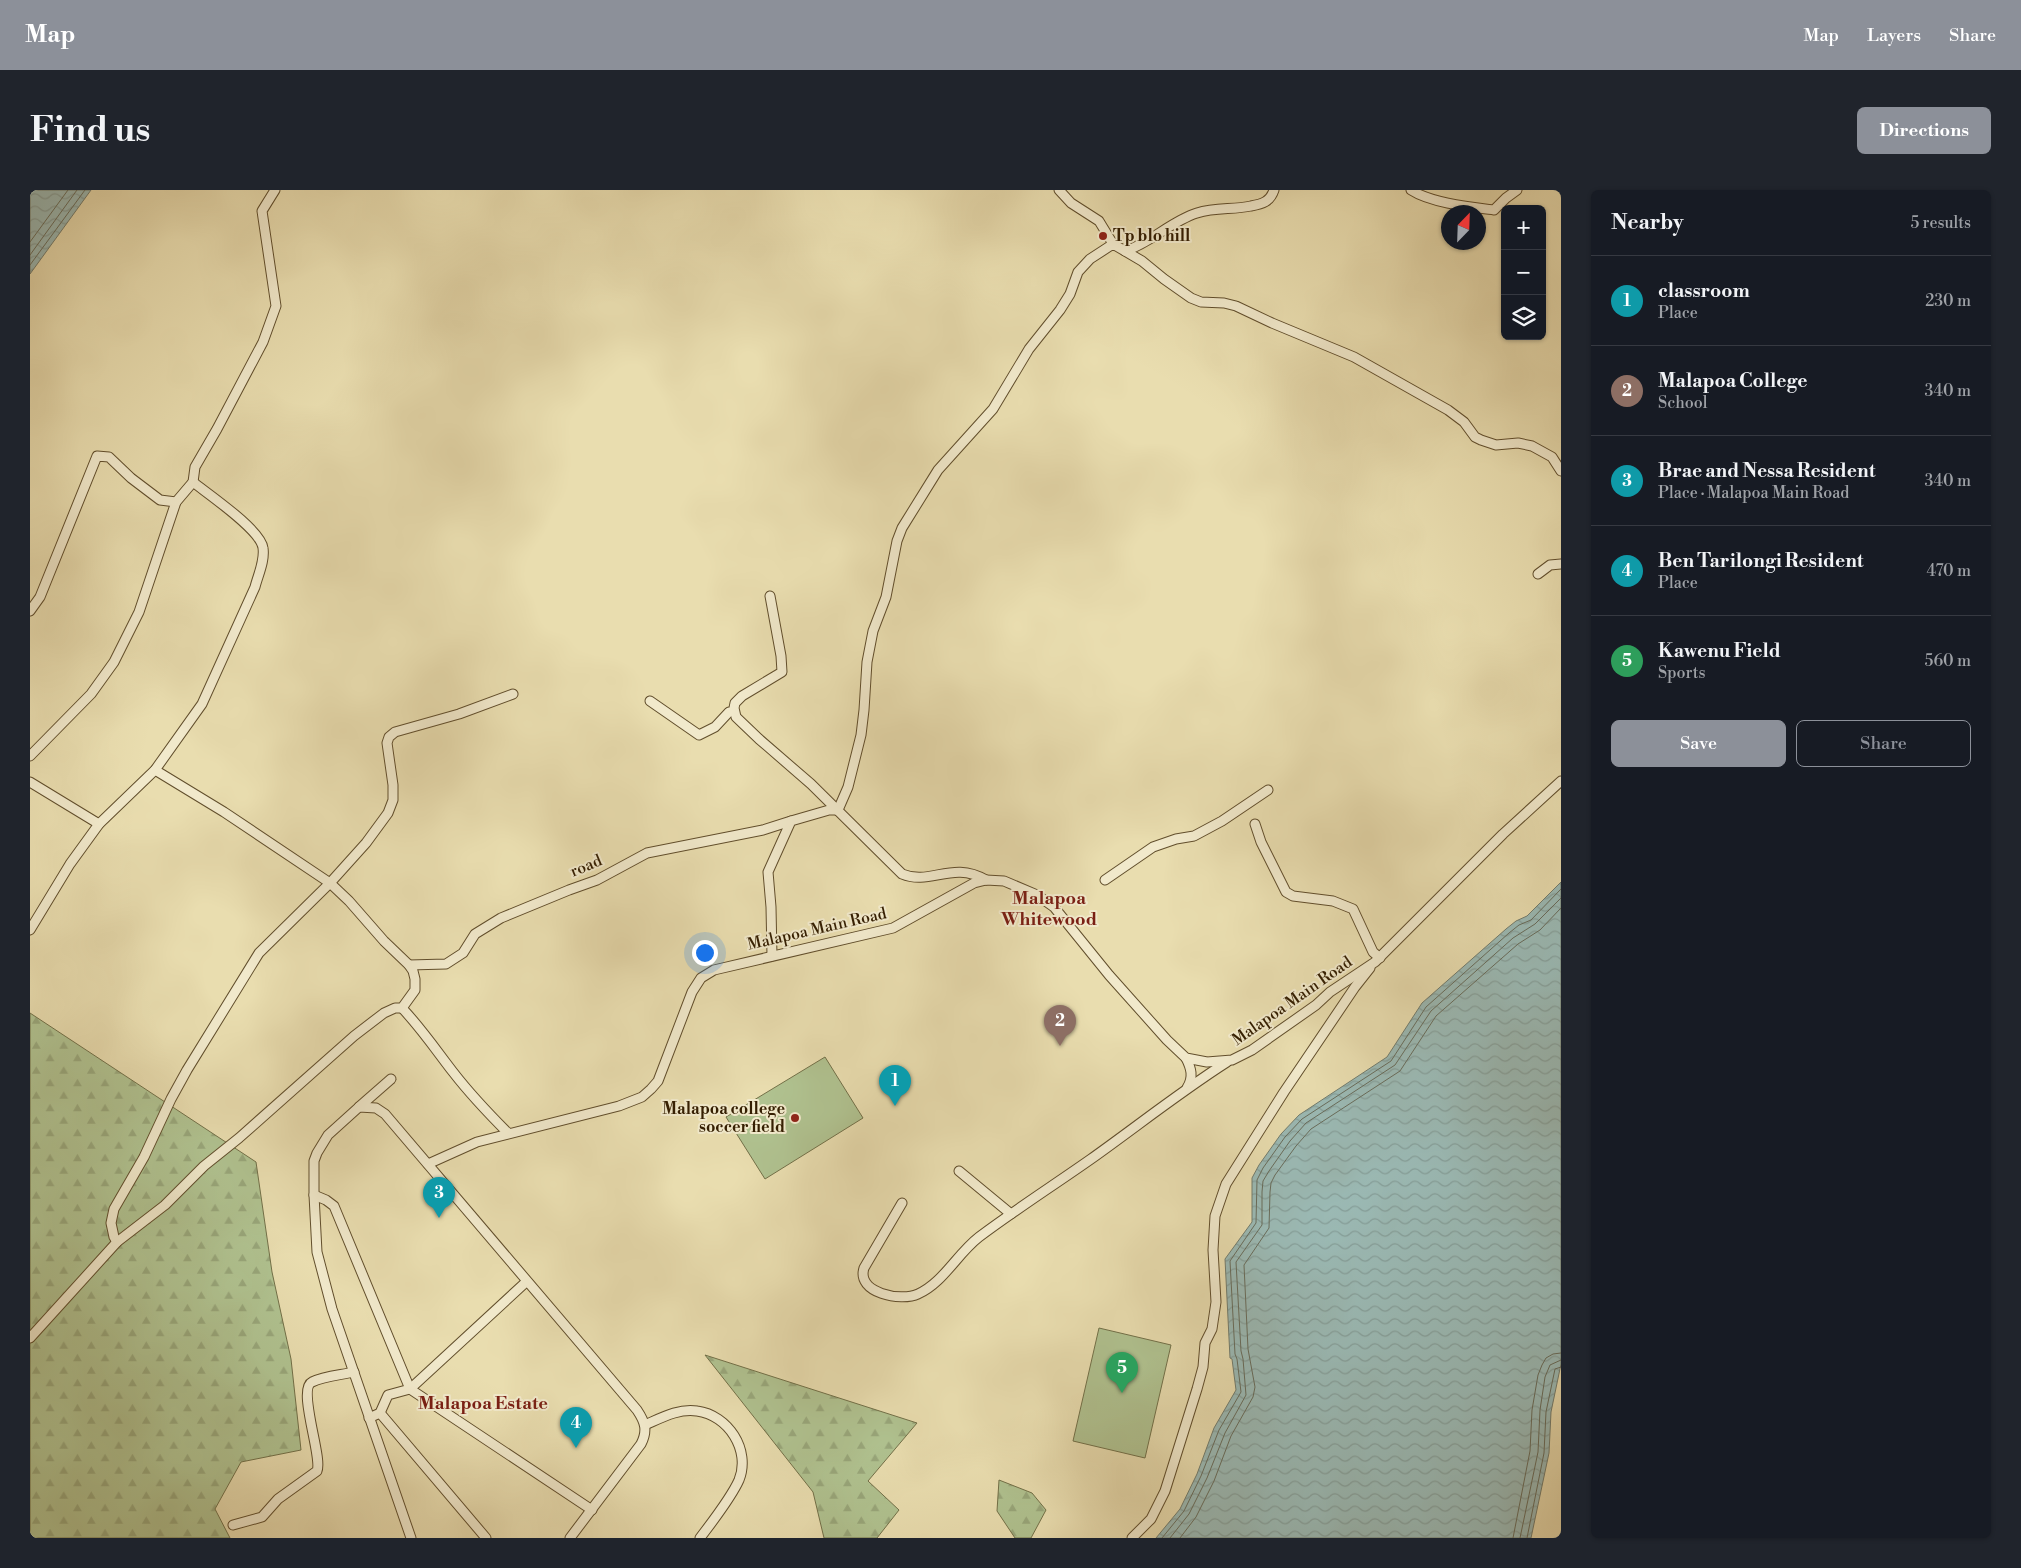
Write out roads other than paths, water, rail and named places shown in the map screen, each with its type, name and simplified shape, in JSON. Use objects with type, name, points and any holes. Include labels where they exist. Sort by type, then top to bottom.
[{"type":"street","points":[[30,756],[91,694],[114,662],[138,612],[176,502],[193,482],[195,467],[262,342],[276,306],[262,212],[275,190]]},
{"type":"street","points":[[1059,190],[1072,203],[1099,221],[1113,244],[1142,261],[1191,298],[1201,302],[1224,303],[1236,306],[1354,357],[1448,410],[1464,422],[1475,437],[1496,445],[1518,444],[1532,446],[1552,457],[1561,471]]},
{"type":"street","points":[[1124,251],[1197,213],[1225,207],[1240,209],[1263,204],[1271,198],[1274,190]]},
{"type":"street","points":[[1411,190],[1418,195],[1494,210],[1517,190]]},
{"type":"street","points":[[838,810],[848,787],[861,735],[867,662],[872,632],[886,597],[897,541],[902,528],[938,470],[993,409],[1028,348],[1065,302],[1078,272],[1090,259],[1113,244]]},
{"type":"street","points":[[30,611],[40,597],[97,456],[109,457],[131,478],[160,500],[176,502]]},
{"type":"street","points":[[30,930],[70,864],[98,824],[155,770],[202,704],[255,587],[261,567],[263,548],[252,530],[193,482]]},
{"type":"street","points":[[1538,574],[1550,566],[1561,564]]},
{"type":"street","points":[[770,596],[781,656],[782,672],[742,696],[735,703],[736,717],[798,772],[902,874],[915,878],[925,878],[960,871],[978,875],[986,880]]},
{"type":"street","points":[[117,1242],[111,1223],[114,1209],[144,1157],[187,1070],[258,953],[330,883],[366,843],[388,813],[393,800],[393,785],[387,750],[389,737],[395,732],[459,714],[513,694]]},
{"type":"street","points":[[650,701],[699,735],[715,727],[729,712]]},
{"type":"street","points":[[155,770],[224,812],[330,883],[349,901],[384,941],[409,964],[415,979],[415,990],[402,1008]]},
{"type":"street","name":"Malapoa Main Road","points":[[428,1164],[477,1142],[619,1106],[642,1096],[658,1081],[696,984],[700,978],[714,970],[893,928],[968,885],[986,880],[1012,883],[1037,895],[1054,907],[1109,975],[1167,1040],[1186,1058],[1218,1062],[1232,1060],[1252,1050],[1285,1028],[1330,992],[1377,960],[1503,834],[1561,781]]},
{"type":"street","points":[[30,782],[98,824]]},
{"type":"street","points":[[1105,880],[1153,847],[1176,839],[1194,836],[1222,821],[1268,790]]},
{"type":"street","name":"road","points":[[409,964],[446,964],[463,954],[474,934],[501,918],[597,880],[647,853],[763,830],[829,810],[838,810]]},
{"type":"street","points":[[772,956],[768,872],[791,821]]},
{"type":"street","points":[[1132,1538],[1151,1518],[1165,1491],[1203,1367],[1205,1343],[1212,1329],[1216,1302],[1213,1250],[1215,1216],[1226,1184],[1284,1092],[1355,988],[1377,960],[1354,909],[1333,901],[1293,896],[1286,892],[1260,842],[1255,824]]},
{"type":"street","points":[[30,1338],[117,1242],[165,1205],[204,1166],[239,1138],[354,1036],[384,1013],[394,1008],[402,1008],[417,1023],[466,1088],[508,1133]]},
{"type":"street","points":[[1184,1092],[1192,1076],[1191,1068],[1186,1058]]},
{"type":"street","points":[[902,1203],[863,1273],[865,1283],[869,1287],[902,1300],[930,1287],[977,1239],[1196,1082],[1232,1060]]},
{"type":"street","points":[[391,1079],[321,1144],[314,1161],[314,1195],[317,1252],[323,1278],[411,1538]]},
{"type":"street","points":[[359,1107],[371,1107],[380,1110],[637,1410],[645,1425],[645,1437],[641,1444],[570,1538]]},
{"type":"street","points":[[959,1171],[1011,1214]]},
{"type":"street","points":[[314,1195],[334,1206],[410,1389],[592,1510]]},
{"type":"street","points":[[370,1418],[380,1413],[388,1395],[410,1389],[526,1282]]},
{"type":"street","points":[[233,1525],[262,1517],[278,1499],[317,1471],[319,1464],[313,1440],[306,1389],[312,1382],[354,1372]]},
{"type":"street","points":[[645,1425],[674,1413],[696,1410],[719,1420],[737,1440],[742,1461],[738,1480],[700,1538]]},
{"type":"street","points":[[380,1413],[486,1538]]},
{"type":"water","points":[[30,190],[91,190],[30,274]]},
{"type":"water","points":[[1561,882],[1561,1364],[1551,1412],[1549,1453],[1531,1538],[1156,1538],[1180,1509],[1197,1474],[1214,1428],[1236,1390],[1232,1359],[1230,1358],[1225,1259],[1252,1222],[1252,1178],[1259,1165],[1281,1134],[1299,1115],[1387,1057],[1422,1003],[1506,929],[1516,921],[1527,916]]},
{"type":"place","name":"Tp blo hill","points":[[1103,236]]},
{"type":"place","name":"Malapoa College","points":[[1060,1046]]},
{"type":"place","name":"classroom","points":[[895,1106]]},
{"type":"place","name":"Malapoa college soccer field","points":[[795,1118]]},
{"type":"place","name":"Brae and Nessa Resident","points":[[439,1218]]},
{"type":"place","name":"Kawenu Field","points":[[1122,1393]]},
{"type":"place","name":"Ben Tarilongi Resident","points":[[576,1448]]},
{"type":"district","name":"Malapoa Whitewood","points":[[1049,908]]},
{"type":"district","name":"Malapoa Estate","points":[[483,1403]]}]
